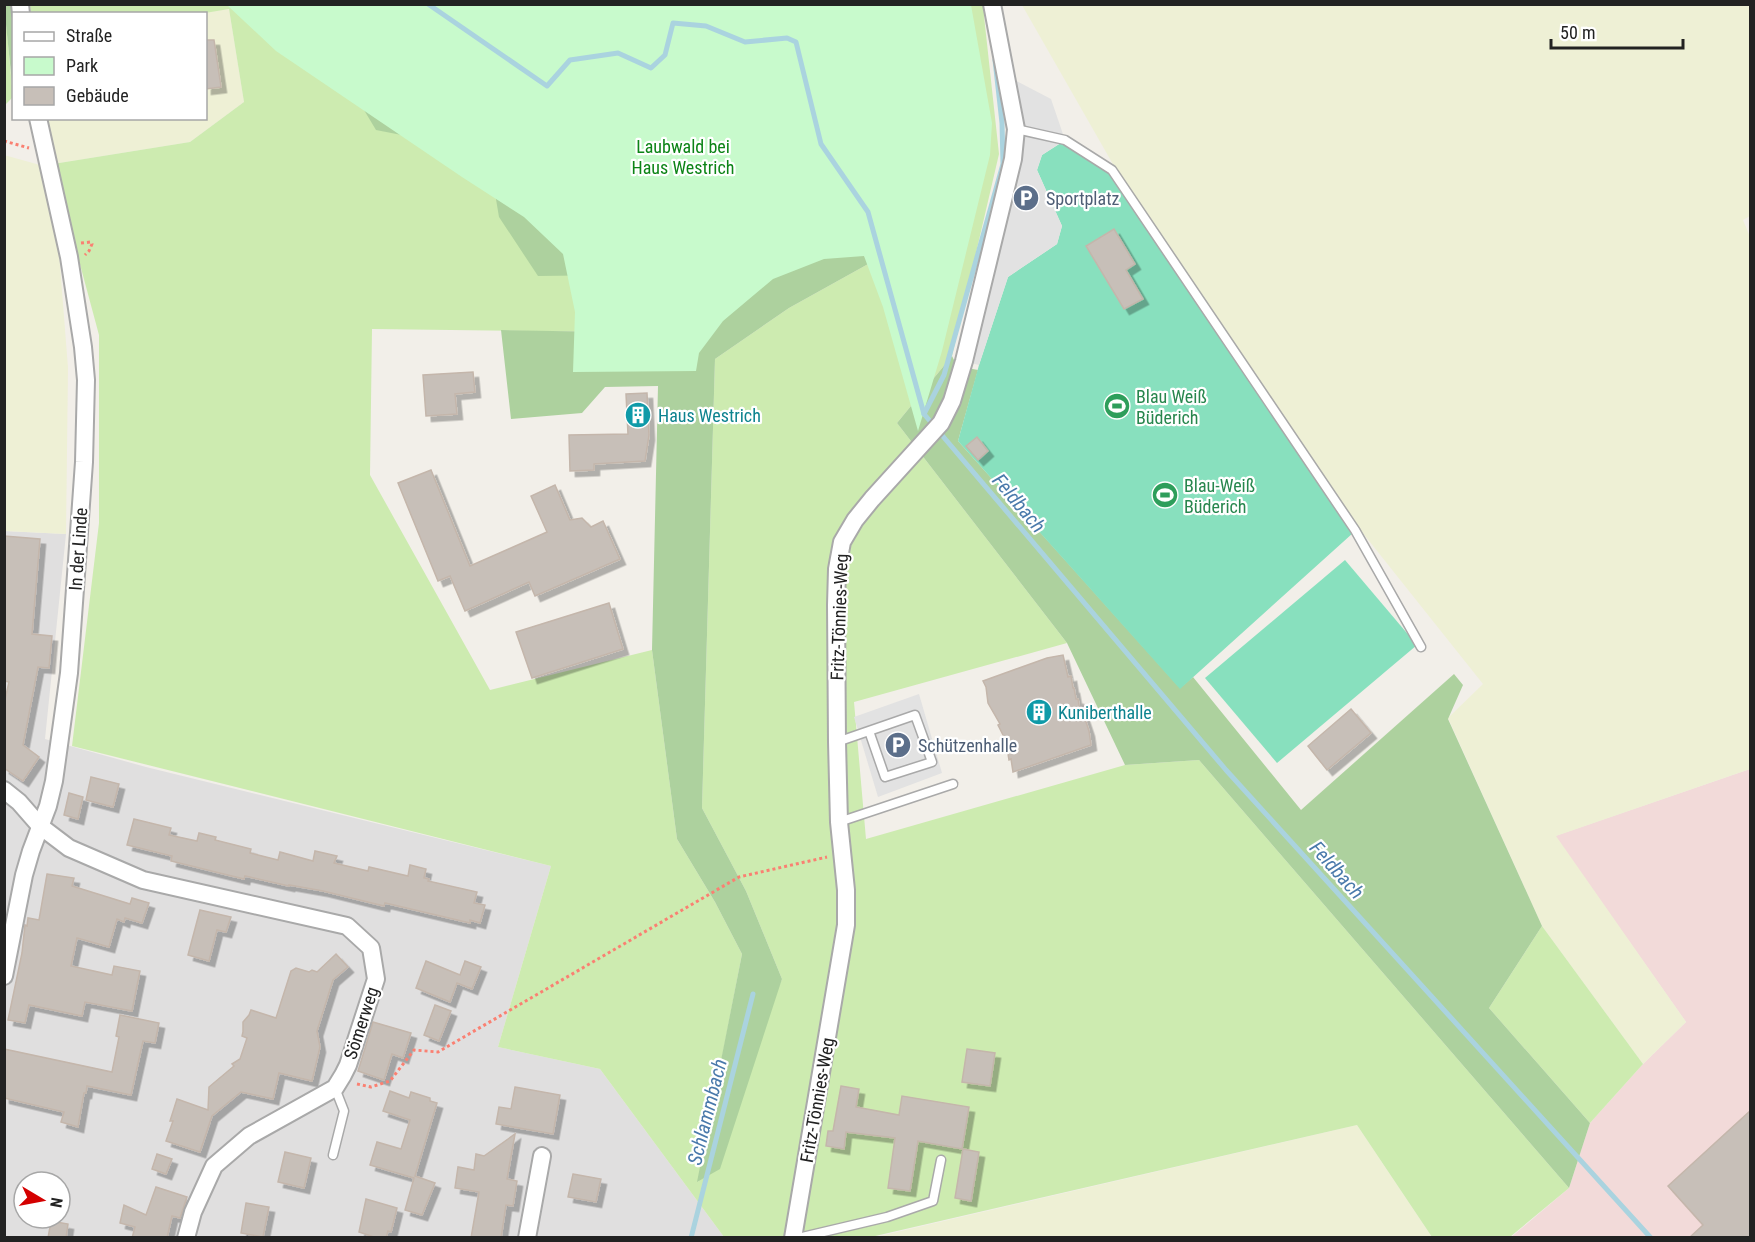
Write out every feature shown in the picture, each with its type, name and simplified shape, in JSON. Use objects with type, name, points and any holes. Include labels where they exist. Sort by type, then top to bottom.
[{"type":"street","name":"Fritz-Tönnies-Weg","points":[[796,1238],[846,925],[846,890],[839,822],[837,569],[842,542],[855,520],[937,428],[952,401],[964,361],[1013,159],[1016,129],[992,4]]},
{"type":"street","name":"In der Linde","points":[[4,976],[24,875],[54,781],[69,674],[84,462],[86,380],[80,327],[69,257],[38,120]]},
{"type":"street","name":"Sömerweg","points":[[4,790],[19,802],[40,826],[69,848],[142,880],[347,926],[371,948],[376,979],[348,1065],[339,1082]]},
{"type":"street","points":[[186,1238],[193,1212],[214,1166],[249,1136],[339,1082]]},
{"type":"street","points":[[527,1238],[542,1156]]},
{"type":"lane","points":[[1016,129],[1065,140],[1112,170],[1355,530],[1421,647]]},
{"type":"lane","points":[[837,742],[915,715],[932,762],[885,777],[869,731]]},
{"type":"lane","points":[[839,822],[952,784]]},
{"type":"lane","points":[[333,1155],[344,1111],[339,1082]]},
{"type":"lane","points":[[796,1238],[887,1217],[933,1201],[940,1160]]},
{"type":"path","points":[[4,141],[45,152]]},
{"type":"path","points":[[339,1082],[372,1087],[390,1081],[414,1050],[438,1052],[740,877],[827,857],[841,851]]},
{"type":"shaded area","name":"Sportplatz","points":[[1007,76],[1051,99],[1065,140],[1042,155],[1037,170],[1062,226],[1057,244],[1008,277],[979,365],[964,361],[1013,159]]},
{"type":"shaded area","points":[[4,531],[66,534],[45,739],[146,767],[551,866],[498,1047],[600,1069],[724,1237],[5,1237]]},
{"type":"shaded area","name":"Schützenhalle","points":[[919,694],[942,773],[878,797],[854,717]]},
{"type":"shaded area","points":[[1750,769],[1750,1237],[1510,1238],[1569,1188],[1590,1123],[1643,1064],[1686,1022],[1555,836]]},
{"type":"green space","points":[[4,5],[14,5],[14,12],[12,12],[12,83]]},
{"type":"green space","points":[[30,5],[301,5],[488,152],[621,275],[612,332],[372,329],[370,475],[490,690],[652,650],[677,839],[715,902],[742,954],[698,1182],[782,979],[746,891],[702,808],[715,359],[789,308],[870,263],[724,5],[987,5],[984,16],[999,154],[952,356],[897,423],[1067,643],[854,702],[866,839],[1125,765],[1199,760],[1569,1188],[1510,1237],[1432,1237],[1357,1125],[871,1237],[724,1237],[600,1069],[498,1047],[551,866],[72,746],[99,523],[99,335],[53,164],[190,142],[244,102],[229,9],[207,13],[31,12]]},
{"type":"green space","name":"Laubwald bei Haus Westrich","points":[[227,5],[971,5],[992,123],[990,155],[942,351],[918,431],[883,307],[864,256],[824,259],[773,279],[723,321],[699,353],[696,371],[573,372],[575,312],[563,254],[524,217],[276,51]]},
{"type":"green space","points":[[301,5],[661,5],[870,263],[789,308],[715,359],[702,808],[746,891],[782,979],[720,1169],[697,1182],[742,954],[715,902],[677,839],[652,650],[658,386],[605,387],[582,413],[511,419],[501,330],[612,332],[621,275],[538,276],[499,217],[488,152],[376,130]]},
{"type":"green space","points":[[1022,5],[1750,5],[1750,216],[1743,220],[1750,237],[1750,769],[1556,836],[1686,1022],[1643,1064],[1542,926],[1448,718],[1483,684],[1358,527],[1114,166]]},
{"type":"green space","points":[[229,9],[244,102],[190,142],[53,164],[46,120],[207,120],[206,12]]},
{"type":"green space","points":[[5,11],[12,98],[4,105]]},
{"type":"green space","name":"Blau Weiß Büderich","points":[[1064,141],[1109,172],[1353,533],[1180,689],[958,441],[979,365],[1008,277],[1057,244],[1062,226],[1037,170],[1042,155]]},
{"type":"green space","points":[[4,155],[40,165],[58,240],[68,368],[66,534],[5,531]]},
{"type":"green space","points":[[952,356],[957,366],[978,370],[958,441],[1180,688],[1193,677],[1301,810],[1454,674],[1463,685],[1448,719],[1542,926],[1489,1008],[1590,1123],[1569,1188],[1199,760],[1125,765],[1067,643],[897,423]]},
{"type":"green space","points":[[1345,560],[1417,645],[1277,763],[1205,678]]},
{"type":"green space","points":[[1542,926],[1643,1064],[1590,1123],[1489,1008]]},
{"type":"green space","points":[[1357,1125],[1432,1237],[871,1238]]},
{"type":"building","points":[[207,40],[214,40],[221,87],[207,89]]},
{"type":"building","points":[[1114,229],[1135,264],[1126,270],[1143,299],[1124,309],[1086,246]]},
{"type":"building","points":[[473,372],[475,392],[455,394],[457,414],[426,416],[423,375]]},
{"type":"building","points":[[647,393],[649,435],[645,461],[594,464],[594,470],[570,471],[569,435],[628,434],[626,394]]},
{"type":"building","points":[[977,437],[988,451],[978,460],[966,446]]},
{"type":"building","points":[[431,470],[470,566],[547,532],[531,496],[555,485],[570,520],[582,518],[591,527],[603,521],[620,559],[535,596],[529,582],[465,611],[450,576],[438,581],[398,483]]},
{"type":"building","points":[[4,536],[40,539],[32,634],[52,636],[49,668],[38,667],[23,745],[39,757],[23,781],[4,768],[4,704],[9,682],[4,681]]},
{"type":"building","points":[[609,603],[623,649],[532,678],[516,632]]},
{"type":"building","name":"Kuniberthalle","points":[[1063,655],[1068,677],[1071,676],[1076,699],[1078,699],[1080,711],[1082,710],[1089,731],[1091,745],[1013,772],[1011,759],[1009,760],[1007,748],[1005,749],[1004,737],[998,725],[1000,724],[988,703],[983,681],[1047,658]]},
{"type":"building","points":[[1351,709],[1371,733],[1327,770],[1308,746]]},
{"type":"building","points":[[91,777],[119,784],[113,807],[86,800]]},
{"type":"building","points":[[69,793],[83,797],[78,819],[64,815]]},
{"type":"building","points":[[134,819],[171,828],[169,835],[197,841],[199,833],[216,837],[215,840],[251,849],[250,853],[278,860],[280,852],[313,861],[315,851],[337,856],[334,863],[368,871],[369,867],[408,876],[410,865],[426,869],[424,878],[429,879],[428,881],[477,892],[474,903],[485,905],[480,923],[470,920],[470,923],[385,903],[384,906],[245,876],[244,879],[171,861],[172,856],[127,845]]},
{"type":"building","points":[[47,874],[74,878],[72,886],[130,904],[132,898],[149,903],[142,923],[125,918],[124,922],[117,919],[109,947],[77,938],[71,966],[112,975],[114,966],[140,971],[132,1011],[85,1002],[82,1016],[29,1005],[25,1023],[8,1020],[22,953],[25,925],[27,926],[28,918],[39,920]]},
{"type":"building","points":[[200,910],[231,917],[226,932],[217,930],[209,961],[188,955]]},
{"type":"building","points":[[336,954],[348,967],[333,980],[317,1031],[320,1047],[312,1081],[279,1073],[273,1099],[241,1092],[212,1116],[200,1152],[166,1141],[177,1099],[208,1110],[209,1087],[240,1059],[247,1038],[242,1036],[243,1022],[251,1010],[276,1018],[291,971],[296,968],[317,972]]},
{"type":"building","points":[[426,961],[460,975],[465,961],[481,967],[472,989],[457,983],[450,1002],[416,988]]},
{"type":"building","points":[[435,1005],[451,1011],[439,1041],[424,1035]]},
{"type":"building","points":[[120,1015],[159,1023],[155,1043],[143,1041],[131,1095],[87,1086],[78,1127],[61,1122],[64,1112],[4,1098],[4,1049],[112,1072],[119,1037],[116,1036]]},
{"type":"building","points":[[373,1022],[411,1033],[403,1058],[392,1054],[384,1080],[358,1071]]},
{"type":"building","points":[[967,1049],[995,1053],[990,1086],[962,1082]]},
{"type":"building","points":[[841,1086],[859,1089],[856,1107],[899,1115],[902,1096],[969,1107],[962,1149],[918,1141],[910,1191],[888,1188],[895,1138],[846,1132],[844,1149],[826,1146],[828,1131],[833,1131]]},
{"type":"building","points":[[515,1087],[560,1095],[553,1134],[496,1124],[499,1107],[511,1109]]},
{"type":"building","points":[[390,1091],[409,1098],[411,1092],[430,1098],[430,1101],[437,1103],[415,1176],[435,1183],[422,1215],[405,1210],[414,1178],[370,1165],[377,1142],[401,1149],[410,1120],[383,1111]]},
{"type":"building","points":[[1750,1111],[1750,1238],[1689,1238],[1703,1225],[1668,1186]]},
{"type":"building","points":[[515,1134],[507,1179],[517,1181],[513,1206],[506,1205],[501,1238],[471,1238],[479,1192],[455,1188],[458,1167],[474,1170],[476,1154],[484,1156]]},
{"type":"building","points":[[963,1149],[979,1152],[971,1201],[955,1198]]},
{"type":"building","points":[[285,1152],[311,1158],[304,1188],[278,1182]]},
{"type":"building","points":[[157,1154],[172,1159],[166,1174],[152,1169]]},
{"type":"building","points":[[573,1174],[601,1179],[596,1202],[568,1197]]},
{"type":"building","points":[[156,1187],[187,1197],[180,1218],[172,1216],[167,1238],[132,1238],[135,1227],[120,1223],[124,1205],[146,1215]]},
{"type":"building","points":[[366,1199],[397,1208],[391,1232],[388,1231],[386,1238],[377,1238],[359,1232]]},
{"type":"building","points":[[246,1203],[269,1207],[263,1237],[241,1233]]},
{"type":"building","points":[[49,1230],[67,1230],[66,1238],[48,1238]]},
{"type":"waterway","name":"Feldbach","points":[[428,4],[547,86],[570,60],[618,53],[651,68],[665,55],[673,23],[706,26],[745,42],[787,38],[796,42],[821,144],[868,212],[924,414],[1226,770],[1651,1238]]},
{"type":"waterway","points":[[924,414],[944,375],[1003,164],[1002,123],[995,60]]},
{"type":"waterway","name":"Schlammbach","points":[[691,1238],[753,994]]},
{"type":"place","name":"Sportplatz","points":[[1026,198]]},
{"type":"place","name":"Blau Weiß Büderich","points":[[1117,406]]},
{"type":"place","name":"Haus Westrich","points":[[638,415]]},
{"type":"place","name":"Blau-Weiß Büderich","points":[[1165,495]]},
{"type":"place","name":"Kuniberthalle","points":[[1039,712]]},
{"type":"place","name":"Schützenhalle","points":[[898,745]]}]
